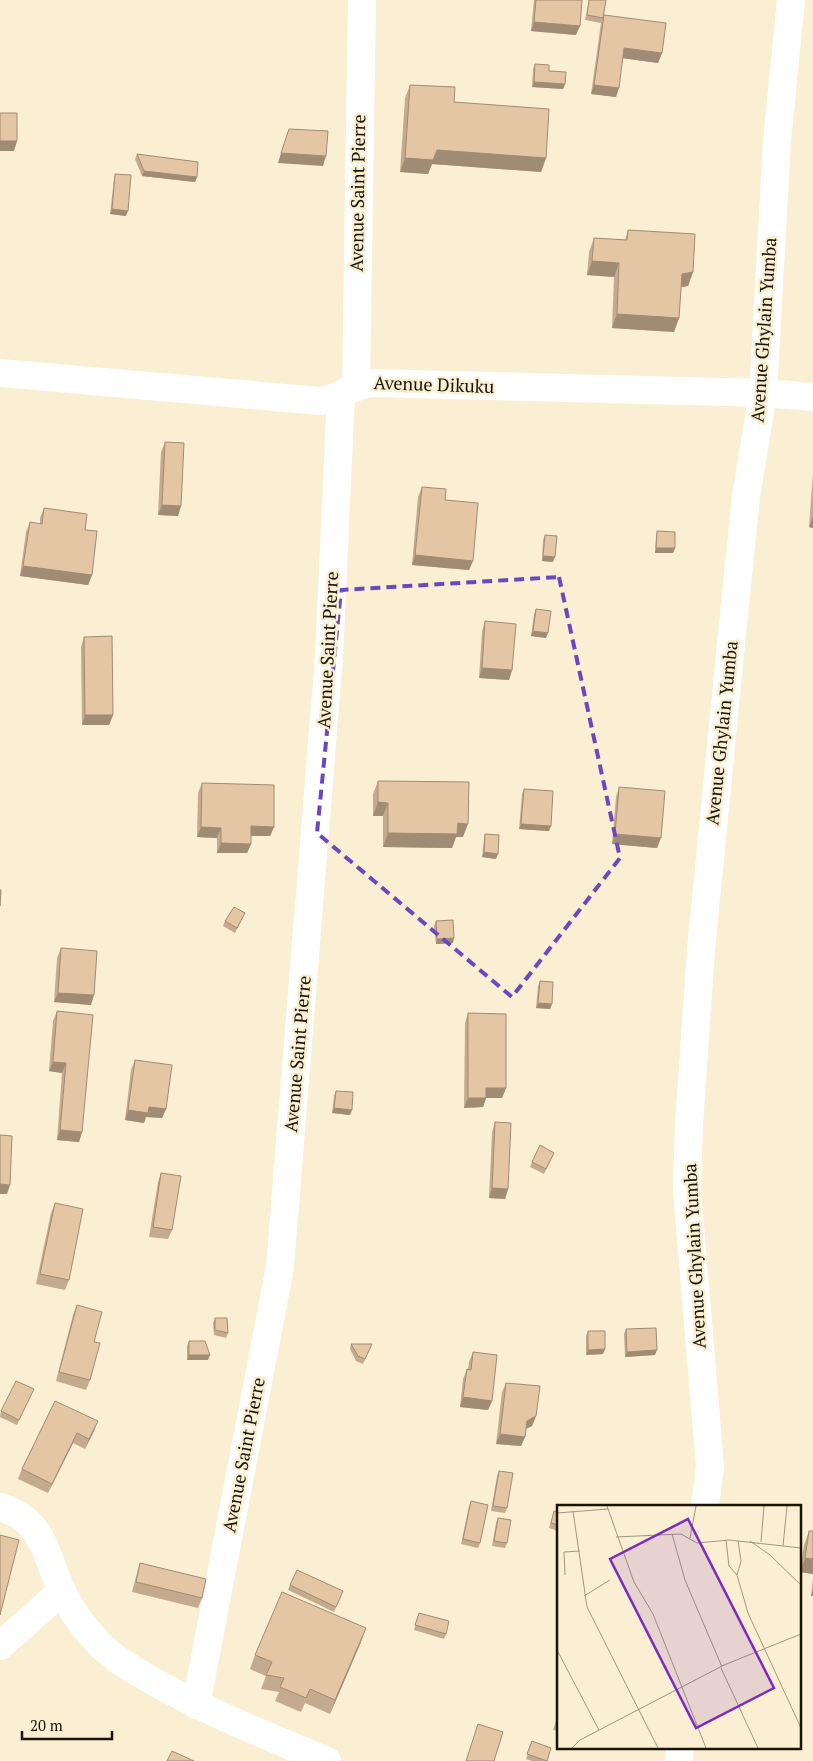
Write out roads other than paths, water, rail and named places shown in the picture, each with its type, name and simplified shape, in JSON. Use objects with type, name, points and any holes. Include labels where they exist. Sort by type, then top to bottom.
[{"type":"street","name":"Avenue Saint Pierre","points":[[196,1705],[280,1267],[329,656],[348,391],[362,0]]},
{"type":"street","name":"Avenue Ghylain Yumba","points":[[705,1505],[710,1467],[688,1189],[689,1124],[701,950],[733,624],[746,497],[763,393],[777,141],[791,0]]},
{"type":"street","name":"Avenue Dikuku","points":[[0,373],[320,401],[333,400],[348,391],[373,383],[763,393],[813,397]]},
{"type":"street","points":[[0,1507],[25,1519],[34,1527],[43,1541],[62,1591],[75,1614],[105,1650],[122,1664],[196,1705],[327,1761]]},
{"type":"street","points":[[0,1646],[62,1591]]},
{"type":"street","points":[[679,1761],[680,1748]]}]
